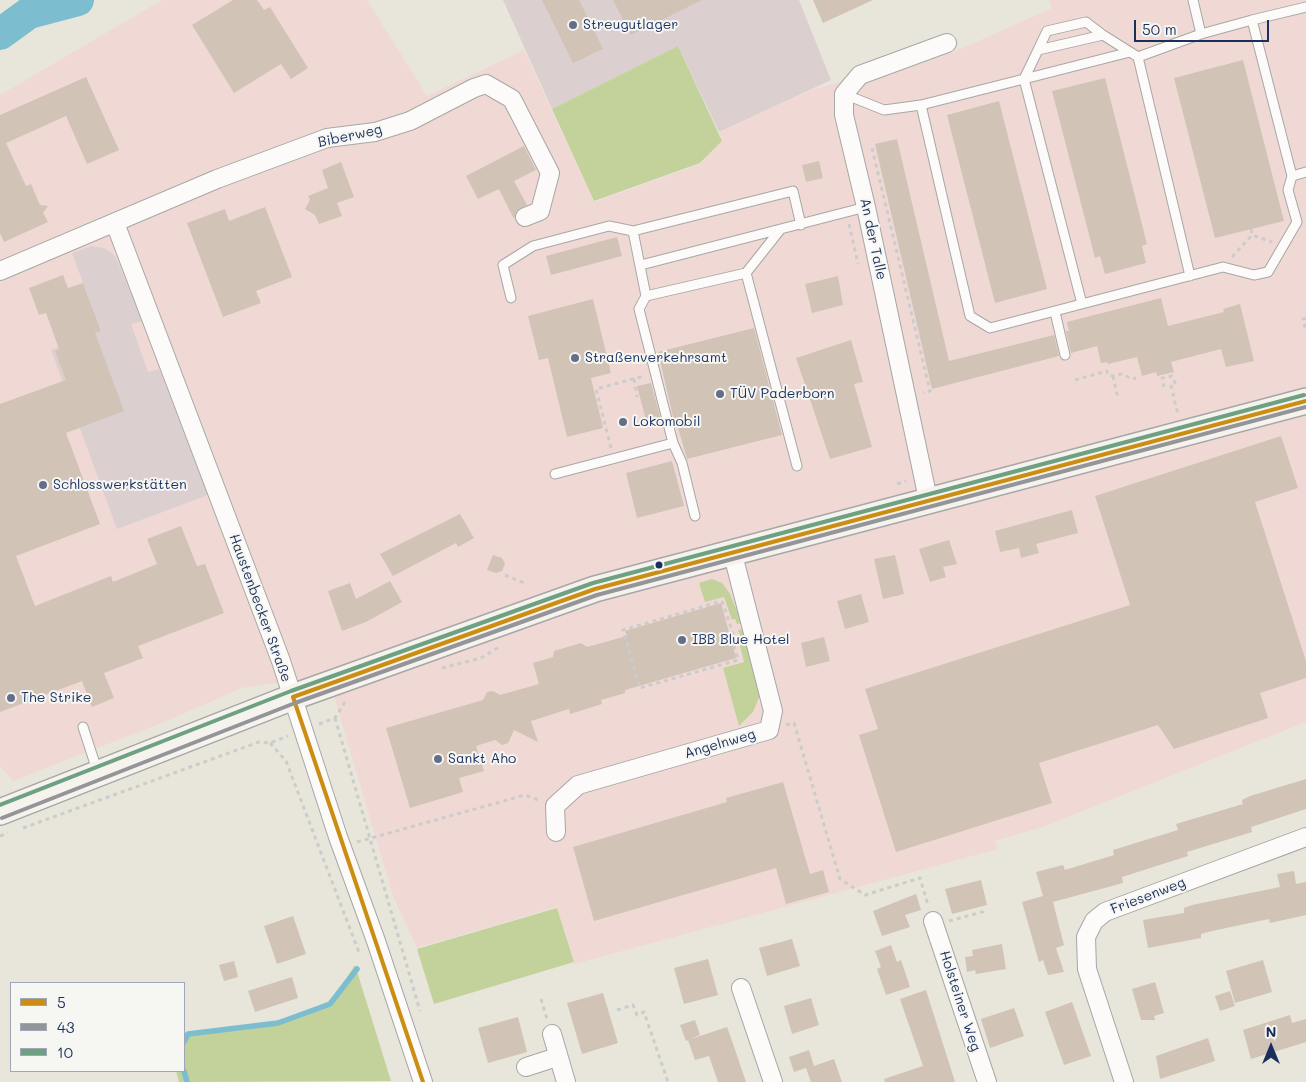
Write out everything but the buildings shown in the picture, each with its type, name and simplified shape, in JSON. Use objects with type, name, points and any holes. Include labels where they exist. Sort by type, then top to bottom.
[{"type":"street","points":[[844,94],[860,75],[947,44]]},
{"type":"street","name":"Biberweg","points":[[0,272],[217,179],[327,138],[375,132],[410,121],[474,88],[486,84],[512,99],[550,174],[540,211],[525,217]]},
{"type":"street","name":"An der Talle","points":[[844,94],[844,115],[866,206],[905,398],[928,499]]},
{"type":"street","name":"Haustenbecker Straße","points":[[115,223],[293,697],[423,1082]]},
{"type":"street","points":[[5,822],[98,773],[293,697],[595,589],[928,499],[1306,401]]},
{"type":"street","name":"Angelnweg","points":[[556,832],[555,806],[578,785],[769,730],[773,711],[732,551]]},
{"type":"street","name":"Friesenweg","points":[[1124,1082],[1087,969],[1086,937],[1094,921],[1105,912],[1306,837]]},
{"type":"street","name":"Holsteiner Weg","points":[[934,922],[987,1082]]},
{"type":"street","points":[[740,988],[773,1082]]},
{"type":"street","points":[[552,1034],[566,1082]]},
{"type":"street","points":[[526,1067],[558,1057]]},
{"type":"lane","points":[[1193,0],[1201,34]]},
{"type":"lane","points":[[1138,57],[1201,34],[1306,7]]},
{"type":"lane","points":[[921,105],[970,316],[990,328],[1223,267],[1254,275],[1268,272],[1297,222],[1288,190],[1292,176],[1252,20]]},
{"type":"lane","points":[[1082,304],[1024,79],[1047,31],[1086,22],[1138,57],[1190,276]]},
{"type":"lane","points":[[1038,50],[1103,35]]},
{"type":"lane","points":[[844,94],[884,110],[921,105],[1130,52]]},
{"type":"lane","points":[[1292,176],[1306,172]]},
{"type":"lane","points":[[511,298],[503,265],[533,246],[610,226],[633,230],[793,191],[801,224]]},
{"type":"lane","points":[[641,265],[866,206]]},
{"type":"lane","points":[[633,230],[646,296],[639,309],[673,442],[682,463],[695,516]]},
{"type":"lane","points":[[646,296],[746,273],[780,230]]},
{"type":"lane","points":[[746,273],[797,466]]},
{"type":"lane","points":[[1055,312],[1065,354]]},
{"type":"lane","points":[[556,474],[673,442]]},
{"type":"lane","points":[[83,727],[98,773]]},
{"type":"path","points":[[872,148],[930,392],[905,398]]},
{"type":"path","points":[[1251,229],[1252,235]]},
{"type":"path","points":[[1252,235],[1283,246]]},
{"type":"path","points":[[1223,267],[1252,235]]},
{"type":"path","points":[[1306,318],[1303,319],[1306,332]]},
{"type":"path","points":[[1075,380],[1107,371],[1108,375],[1122,374],[1132,379],[1136,378]]},
{"type":"path","points":[[614,458],[596,389],[656,374]]},
{"type":"path","points":[[1164,387],[1162,378],[1166,376],[1173,375],[1176,385]]},
{"type":"path","points":[[1113,376],[1118,399]]},
{"type":"path","points":[[634,379],[638,397]]},
{"type":"path","points":[[1171,386],[1182,433]]},
{"type":"path","points":[[504,575],[527,584]]},
{"type":"path","points":[[722,601],[734,633],[731,634],[738,660],[640,688],[622,630],[722,601]]},
{"type":"path","points":[[434,670],[481,658],[505,644]]},
{"type":"path","points":[[347,699],[335,718],[422,1018]]},
{"type":"path","points":[[769,730],[794,723],[840,879],[865,895],[920,878],[934,922],[986,911]]},
{"type":"path","points":[[18,830],[259,742],[270,743],[286,761],[361,956]]},
{"type":"path","points":[[342,846],[525,795]]},
{"type":"path","points":[[0,836],[5,822]]},
{"type":"path","points":[[617,1010],[633,1005],[637,1015],[644,1012],[668,1082]]},
{"type":"shaded area","points":[[162,0],[367,0],[427,96],[524,50],[594,202],[700,164],[722,141],[719,132],[810,90],[954,52],[1052,8],[1049,0],[1306,0],[1306,722],[1043,827],[995,841],[998,849],[575,964],[557,907],[417,948],[393,896],[328,676],[242,688],[167,721],[13,781],[0,766],[0,95]],"holes":[[[724,597],[742,623],[732,620]],[[741,638],[753,712],[740,726],[723,669],[744,662],[738,639]]]},
{"type":"shaded area","points":[[503,0],[799,0],[831,80],[719,132],[678,46],[552,109]]},
{"type":"shaded area","points":[[92,246],[104,248],[114,255],[118,262],[142,321],[131,324],[148,372],[159,369],[208,495],[117,529],[51,350],[101,331],[72,253]]},
{"type":"green space","points":[[678,46],[722,141],[700,163],[594,201],[552,109]]},
{"type":"green space","points":[[712,579],[722,583],[730,594],[742,623],[737,624],[735,619],[732,620],[724,597],[705,602],[699,583]]},
{"type":"green space","points":[[744,629],[760,695],[753,712],[739,726],[723,668],[744,662],[738,639],[741,637],[738,630]]},
{"type":"green space","points":[[557,908],[574,962],[434,1004],[417,949]]},
{"type":"green space","points":[[355,965],[391,1081],[179,1082],[176,1072],[185,1072],[185,1033],[277,1021],[330,1003]]},
{"type":"waterway","points":[[0,34],[29,13],[78,0]]},
{"type":"waterway","points":[[185,1040],[188,1034],[278,1023],[330,1004],[357,969]]},
{"type":"waterway","points":[[184,1072],[187,1082]]},
{"type":"transit line","name":"10","points":[[0,805],[291,691],[593,583],[1304,395]]},
{"type":"transit line","name":"5","points":[[293,697],[595,589],[1306,401]]},
{"type":"transit line","name":"43","points":[[2,818],[295,703],[597,595],[1306,407]]},
{"type":"transit line","name":"5","points":[[293,697],[423,1082]]},
{"type":"place","name":"Streugutlager","points":[[573,25]]},
{"type":"place","name":"Straßenverkehrsamt","points":[[575,358]]},
{"type":"place","name":"TÜV Paderborn","points":[[720,394]]},
{"type":"place","name":"Lokomobil","points":[[623,422]]},
{"type":"place","name":"Schlosswerkstätten","points":[[43,485]]},
{"type":"place","name":"IBB Blue Hotel","points":[[682,640]]},
{"type":"place","name":"The Strike","points":[[11,698]]},
{"type":"place","name":"Sankt Aho","points":[[438,759]]}]
